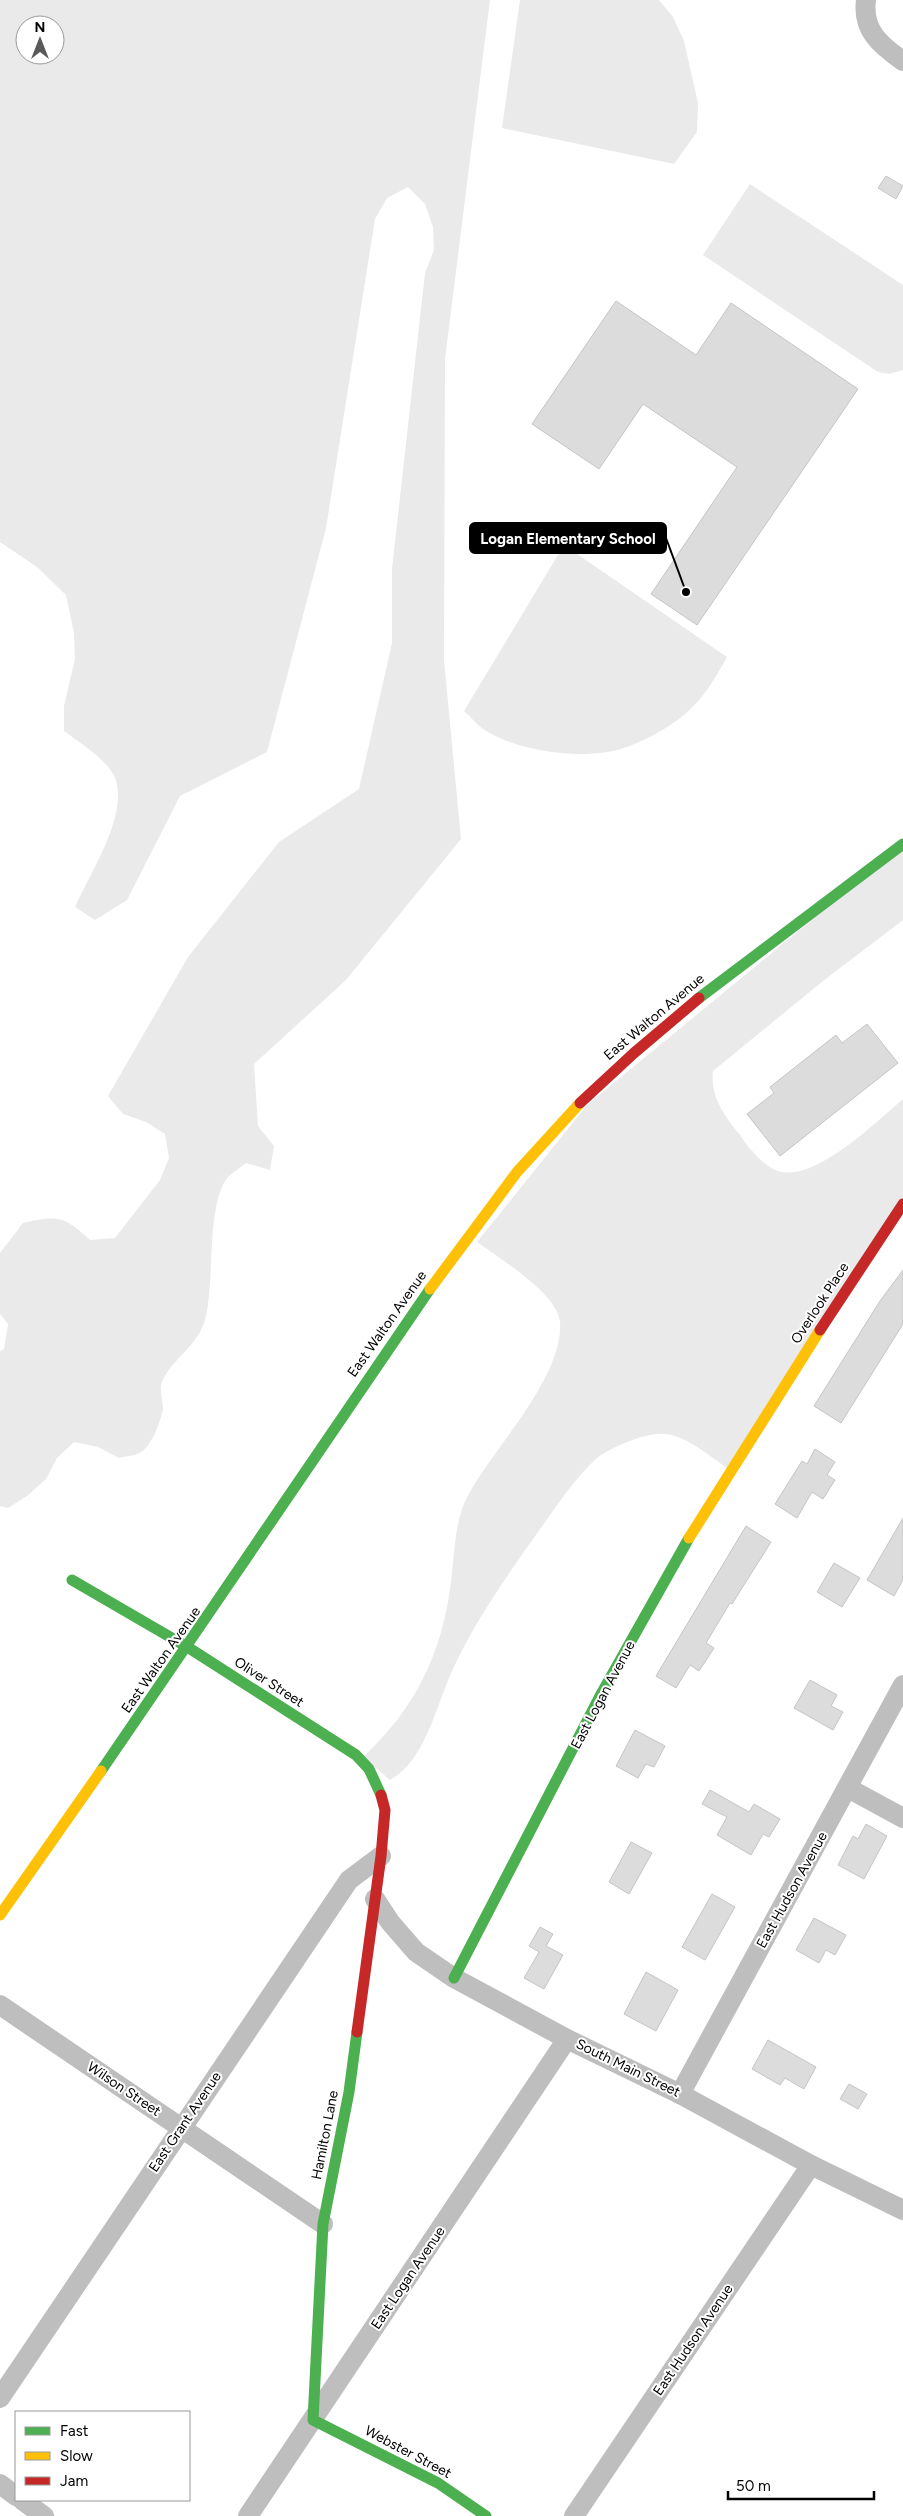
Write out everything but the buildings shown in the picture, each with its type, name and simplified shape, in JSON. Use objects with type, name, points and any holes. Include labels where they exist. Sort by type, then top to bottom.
[{"type":"street","points":[[866,0],[869,30],[877,41],[903,61]]},
{"type":"street","name":"East Walton Avenue","points":[[0,1915],[188,1648],[356,1395],[469,1232],[549,1135],[624,1062],[695,1001],[903,844]]},
{"type":"street","name":"Overlook Place","points":[[762,1418],[903,1204]]},
{"type":"street","name":"East Logan Avenue","points":[[454,1978],[646,1614],[693,1531],[762,1418]]},
{"type":"street","name":"Oliver Street","points":[[72,1580],[188,1648],[356,1755],[369,1769],[378,1786],[384,1810],[381,1856]]},
{"type":"street","name":"East Hudson Avenue","points":[[680,2094],[903,1685]]},
{"type":"street","points":[[848,1788],[903,1818]]},
{"type":"street","name":"Hamilton Lane","points":[[313,2420],[322,2224],[349,2092],[381,1856]]},
{"type":"street","name":"East Grant Avenue","points":[[0,2398],[349,1880],[381,1856]]},
{"type":"street","name":"South Main Street","points":[[375,1899],[390,1922],[416,1952],[454,1978],[567,2039],[680,2094],[811,2165],[903,2210]]},
{"type":"street","name":"Wilson Street","points":[[0,2005],[322,2224]]},
{"type":"street","name":"East Logan Avenue","points":[[248,2516],[567,2039]]},
{"type":"street","name":"East Hudson Avenue","points":[[574,2516],[811,2165]]},
{"type":"street","name":"Webster Street","points":[[313,2420],[438,2483],[486,2516]]},
{"type":"street","points":[[0,2484],[15,2495]]},
{"type":"street","points":[[23,2501],[44,2516]]},
{"type":"shaded area","points":[[0,0],[490,0],[445,359],[444,660],[461,839],[346,980],[254,1064],[258,1126],[274,1146],[270,1170],[246,1163],[228,1177],[221,1190],[213,1226],[210,1289],[204,1323],[195,1339],[172,1366],[162,1382],[163,1409],[158,1426],[149,1444],[139,1453],[119,1458],[98,1447],[74,1442],[57,1458],[46,1479],[27,1496],[8,1508],[0,1506],[0,1351],[4,1349],[8,1324],[0,1314],[0,1253],[23,1223],[45,1219],[67,1222],[90,1240],[115,1238],[160,1180],[169,1158],[165,1134],[146,1122],[123,1114],[108,1096],[188,957],[279,842],[359,789],[392,643],[392,569],[425,273],[434,250],[433,227],[425,204],[408,187],[387,198],[375,219],[326,528],[267,752],[180,796],[127,900],[95,920],[75,907],[112,828],[118,795],[116,781],[102,760],[64,731],[64,706],[75,659],[74,633],[66,595],[37,567],[0,542]]},
{"type":"shaded area","points":[[520,0],[659,0],[673,17],[684,41],[698,103],[697,132],[674,164],[502,128]]},
{"type":"shaded area","points":[[750,184],[903,285],[903,370],[889,374],[878,372],[703,255]]},
{"type":"shaded area","points":[[564,545],[727,657],[708,688],[684,715],[655,734],[624,748],[590,754],[571,754],[532,749],[497,737],[483,729],[464,711]]},
{"type":"shaded area","points":[[903,845],[903,920],[823,981],[713,1071],[713,1080],[719,1105],[729,1120],[757,1156],[767,1165],[778,1171],[793,1172],[809,1168],[827,1159],[862,1135],[903,1099],[903,1204],[730,1470],[686,1441],[667,1434],[657,1434],[634,1439],[609,1450],[597,1458],[581,1475],[514,1566],[492,1600],[452,1671],[421,1746],[402,1771],[390,1780],[363,1757],[398,1719],[424,1678],[441,1632],[447,1608],[458,1523],[465,1501],[482,1472],[527,1409],[540,1387],[558,1343],[560,1322],[557,1311],[549,1300],[526,1278],[477,1242],[587,1105]]},
{"type":"traffic: fast","points":[[699,998],[903,844]]},
{"type":"traffic: fast","points":[[101,1771],[430,1289]]},
{"type":"traffic: fast","points":[[454,1978],[600,1696],[689,1538]]},
{"type":"traffic: fast","points":[[72,1580],[189,1648],[356,1755],[369,1769],[381,1795]]},
{"type":"traffic: fast","points":[[357,2032],[349,2092],[323,2224],[313,2420],[438,2483],[486,2516]]},
{"type":"traffic: slow","points":[[430,1289],[517,1172],[580,1103]]},
{"type":"traffic: slow","points":[[689,1538],[820,1330]]},
{"type":"traffic: slow","points":[[0,1915],[101,1771]]},
{"type":"traffic: jam","points":[[580,1103],[634,1053],[699,998]]},
{"type":"traffic: jam","points":[[820,1330],[903,1204]]},
{"type":"traffic: jam","points":[[357,2032],[381,1856],[385,1810],[381,1795]]},
{"type":"place","name":"Logan Elementary School","points":[[686,592]]}]
